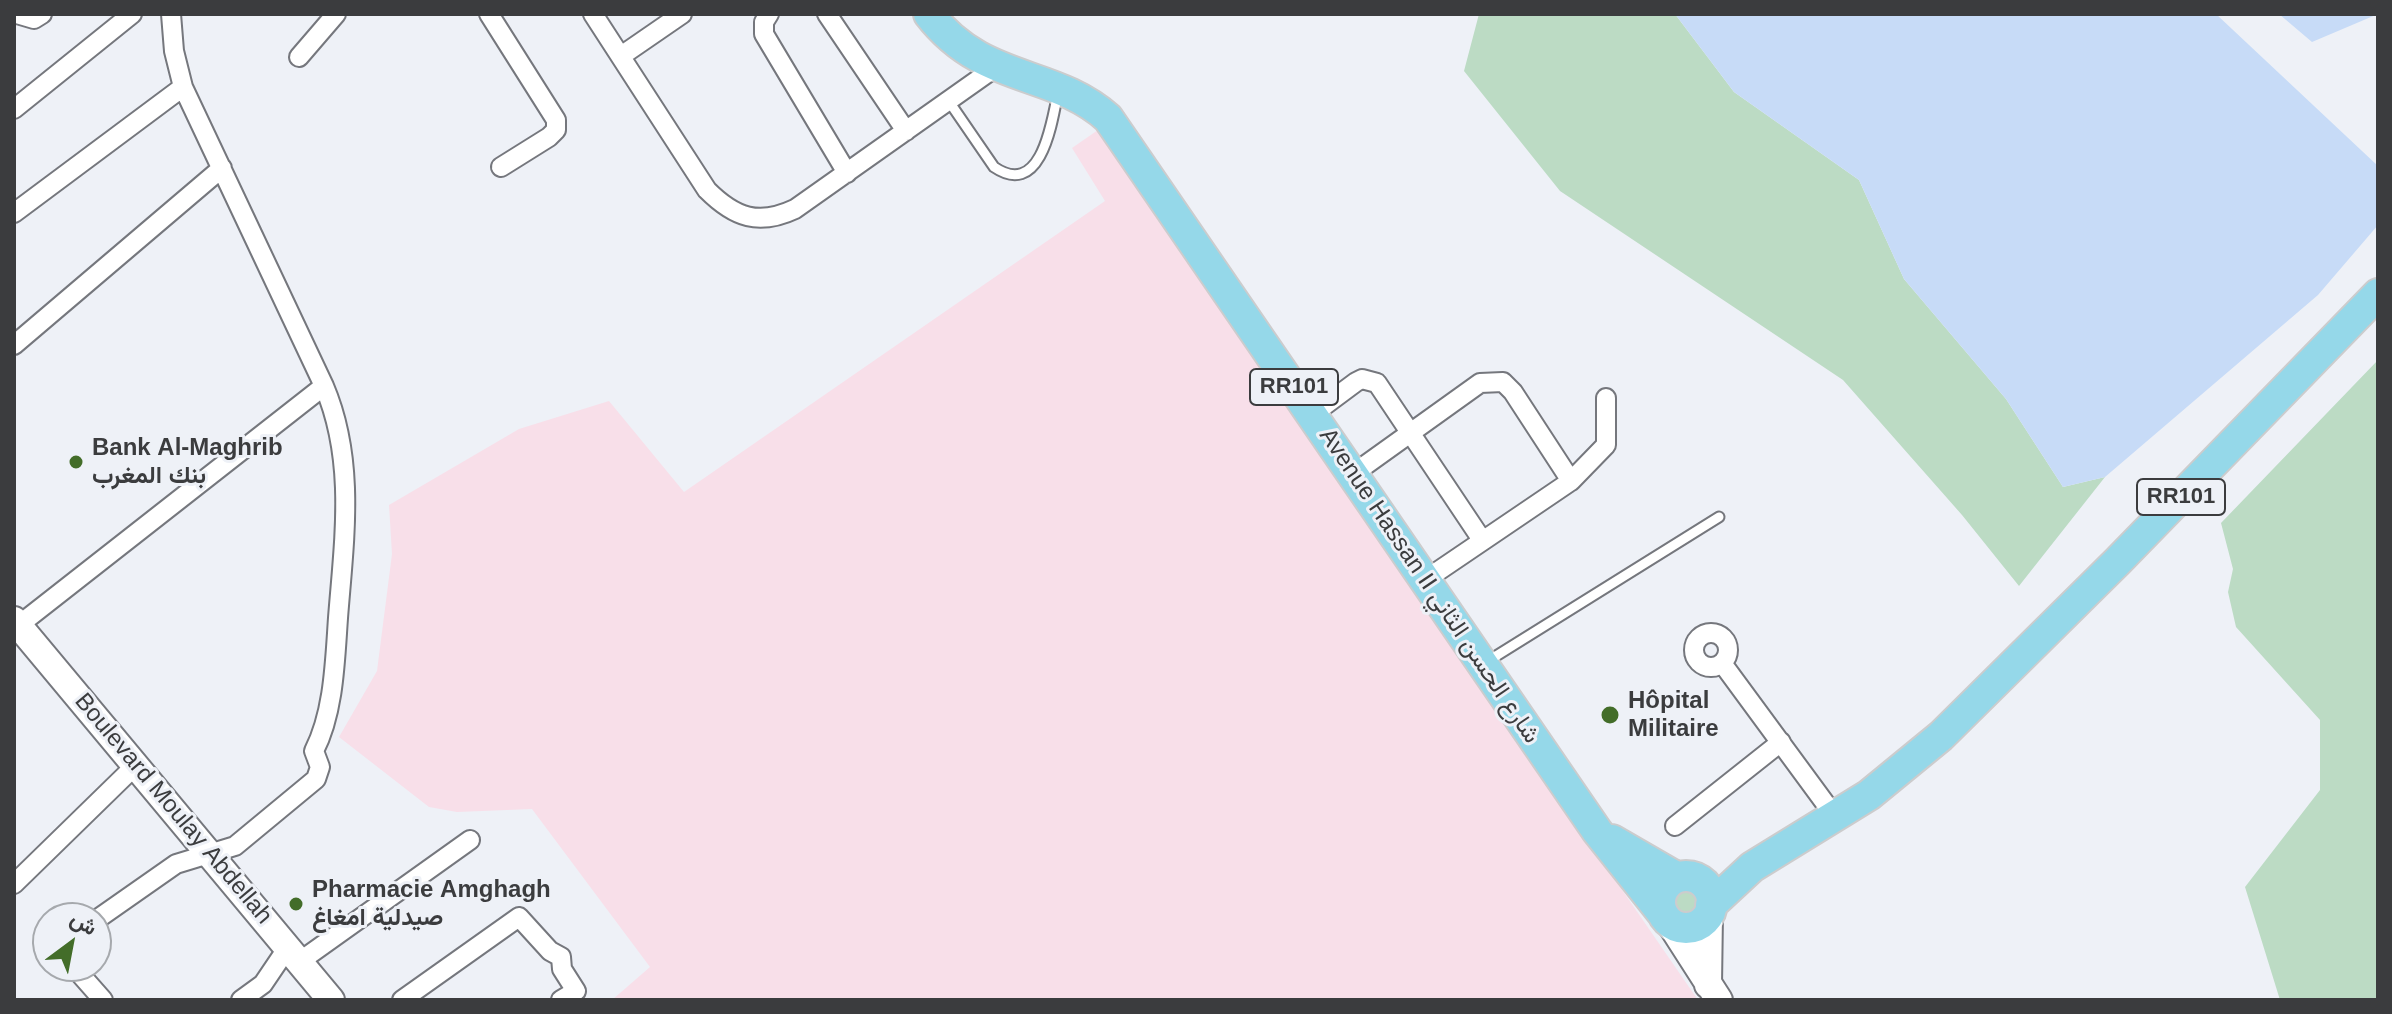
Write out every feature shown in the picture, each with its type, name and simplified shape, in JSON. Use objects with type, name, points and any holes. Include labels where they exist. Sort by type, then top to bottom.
[{"type":"main road","name":"Avenue Hassan II شارع الحسن الثاني","points":[[929,14],[962,49],[996,67],[1100,111],[1116,128],[1481,665],[1597,831],[1666,918]]},
{"type":"main road","name":"RR101","points":[[1666,918],[1686,928],[1695,926],[1752,867],[1836,818],[1906,766],[1983,697],[2378,294]]},
{"type":"main road","name":"Boulevard Moulay Abdellah","points":[[16,622],[294,955],[318,995]]},
{"type":"main road","name":"Avenue Hassan II شارع الحسن الثاني","points":[[1597,831],[1681,876]]},
{"type":"main road","name":"RR101","points":[[1681,876],[1752,867]]},
{"type":"main road","name":"RR101","points":[[1681,876],[1705,885],[1710,909]]},
{"type":"main road","points":[[1681,876],[1661,892],[1666,918],[1714,992]]},
{"type":"main road","points":[[1710,909],[1714,992]]},
{"type":"street","points":[[17,14],[34,19],[42,14]]},
{"type":"street","points":[[14,109],[132,14]]},
{"type":"street","points":[[112,909],[176,864],[235,846],[316,779],[320,767],[314,751],[326,721],[336,656],[346,515],[339,429],[324,386],[183,87],[174,51],[171,14]]},
{"type":"street","points":[[299,57],[336,14]]},
{"type":"street","points":[[489,14],[556,120],[556,130],[549,137],[501,167]]},
{"type":"street","points":[[593,14],[707,190],[730,211],[746,218],[780,216],[847,173],[996,67]]},
{"type":"street","points":[[621,56],[682,14]]},
{"type":"street","points":[[769,14],[764,22],[764,34],[847,173]]},
{"type":"street","points":[[827,14],[906,131]]},
{"type":"street","points":[[14,213],[183,87]]},
{"type":"street","points":[[14,345],[222,168]]},
{"type":"street","points":[[1313,414],[1356,382],[1370,380],[1383,390],[1482,540]]},
{"type":"street","points":[[1353,474],[1480,383],[1503,382],[1571,481]]},
{"type":"street","points":[[16,622],[324,386]]},
{"type":"street","points":[[1425,580],[1571,481],[1606,445],[1606,398]]},
{"type":"street","points":[[1722,663],[1836,818]]},
{"type":"street","points":[[1675,826],[1781,742]]},
{"type":"street","points":[[14,884],[137,764]]},
{"type":"street","points":[[241,1000],[294,955],[470,840]]},
{"type":"street","points":[[402,1000],[519,917],[550,951],[561,957],[562,969],[576,991],[561,1000]]},
{"type":"street","points":[[87,982],[103,1000]]},
{"type":"lane","points":[[948,100],[994,167],[1002,173],[1018,175],[1034,166],[1043,154],[1058,91]]},
{"type":"lane","points":[[1481,665],[1719,517]]},
{"type":"shaded area","points":[[1098,130],[1698,1000],[612,1000],[650,967],[532,809],[457,812],[429,807],[339,737],[377,671],[392,554],[389,505],[519,429],[609,401],[684,492],[1105,201],[1072,148]]},
{"type":"green space","points":[[1479,14],[1675,14],[1734,92],[1859,180],[1904,279],[2006,399],[2063,487],[2105,477],[2019,586],[1962,515],[1843,380],[1560,191],[1464,71]]},
{"type":"green space","points":[[2378,360],[2378,1000],[2280,1000],[2245,887],[2320,790],[2320,720],[2236,627],[2228,592],[2233,569],[2221,523]]},
{"type":"green space","points":[[1687,885],[1697,889],[1701,899],[1697,909],[1687,913],[1677,909],[1673,899],[1677,889]]},
{"type":"water","points":[[1675,14],[2216,14],[2378,166],[2378,225],[2318,295],[2105,477],[2063,487],[2006,399],[1904,279],[1859,180],[1734,92]]},
{"type":"water","points":[[2279,14],[2378,14],[2312,42]]},
{"type":"place","name":"Bank Al-Maghrib بنك المغرب","points":[[76,462]]},
{"type":"place","name":"Hôpital Militaire","points":[[1610,715]]},
{"type":"place","name":"Pharmacie Amghagh صيدلية امغاغ","points":[[296,904]]}]
